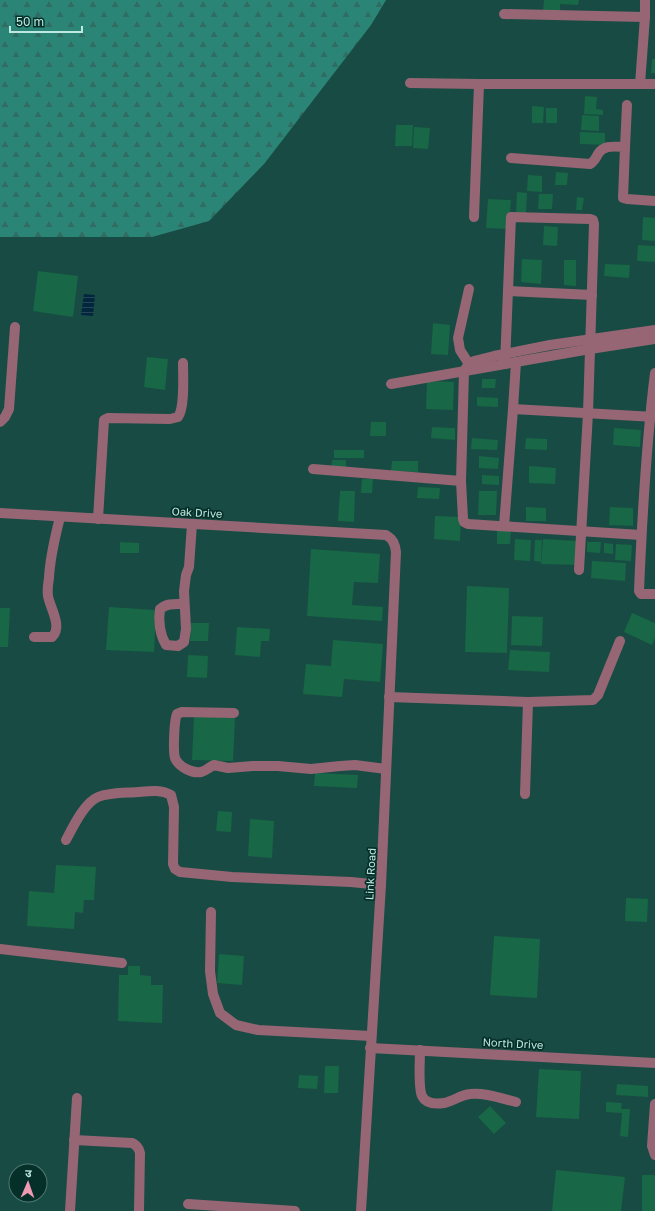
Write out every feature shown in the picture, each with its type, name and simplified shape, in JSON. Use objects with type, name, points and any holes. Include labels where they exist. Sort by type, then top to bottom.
[{"type":"street","points":[[640,84],[645,0]]},
{"type":"street","points":[[504,14],[645,17]]},
{"type":"street","points":[[410,83],[655,84]]},
{"type":"street","points":[[474,217],[479,84]]},
{"type":"street","points":[[627,105],[624,198],[655,201]]},
{"type":"street","points":[[511,158],[590,164],[604,148],[626,147]]},
{"type":"street","points":[[505,364],[512,216],[593,220],[588,413],[579,570]]},
{"type":"street","points":[[469,289],[458,338],[460,350],[467,367],[461,482],[464,522],[468,524],[641,535]]},
{"type":"street","points":[[508,291],[592,295]]},
{"type":"street","points":[[0,422],[10,409],[15,327]]},
{"type":"street","points":[[391,384],[467,367],[516,362],[655,330]]},
{"type":"street","points":[[467,367],[474,361],[506,354],[590,344],[655,339]]},
{"type":"street","points":[[504,526],[516,362]]},
{"type":"street","points":[[98,519],[104,420],[108,418],[170,419],[178,417],[181,414],[182,406],[183,363]]},
{"type":"street","points":[[655,372],[641,535],[639,591],[641,594],[655,594]]},
{"type":"street","points":[[513,409],[652,417]]},
{"type":"street","points":[[313,469],[461,482]]},
{"type":"street","name":"Oak Drive","points":[[0,513],[386,535],[392,538]]},
{"type":"street","points":[[34,637],[52,637],[56,630],[55,617],[48,592],[51,554],[60,517]]},
{"type":"street","points":[[184,604],[184,591],[186,575],[189,567],[192,524]]},
{"type":"street","name":"Link Road","points":[[361,1211],[381,885],[396,552],[395,544],[392,538]]},
{"type":"street","points":[[389,697],[528,702],[592,700],[598,694],[620,641]]},
{"type":"street","points":[[525,794],[528,702]]},
{"type":"street","points":[[234,713],[182,712],[177,714],[174,735],[174,756],[176,759],[185,768],[195,772],[204,772],[214,764],[228,768],[253,766],[311,768],[355,766],[386,769]]},
{"type":"street","points":[[66,840],[83,811],[98,797],[111,794],[157,791],[166,792],[171,795],[174,807],[173,864],[180,872],[232,877],[351,882],[381,885]]},
{"type":"street","points":[[212,912],[210,971],[213,994],[220,1013],[236,1025],[258,1030],[371,1036]]},
{"type":"street","points":[[0,949],[122,963]]},
{"type":"street","name":"North Drive","points":[[370,1048],[655,1063]]},
{"type":"street","points":[[420,1050],[420,1087],[422,1097],[427,1102],[445,1103],[462,1096],[476,1093],[516,1102]]},
{"type":"street","points":[[70,1211],[77,1098]]},
{"type":"street","points":[[655,1104],[652,1146],[655,1155]]},
{"type":"street","points":[[74,1140],[132,1143],[139,1148],[139,1211]]},
{"type":"street","points":[[188,1204],[233,1209],[295,1211]]},
{"type":"green space","points":[[0,0],[386,0],[371,25],[264,164],[209,221],[152,237],[0,237]]},
{"type":"water","points":[[84,294],[95,295],[93,316],[81,315]]},
{"type":"building","points":[[544,0],[579,0],[578,5],[560,4],[560,12],[543,11]]},
{"type":"building","points":[[652,59],[655,59],[655,73],[651,73]]},
{"type":"building","points":[[585,96],[597,97],[596,109],[603,110],[603,115],[584,114]]},
{"type":"building","points":[[532,106],[544,107],[543,123],[532,123]]},
{"type":"building","points":[[546,108],[557,108],[557,123],[546,123]]},
{"type":"building","points":[[582,115],[599,116],[599,131],[581,130]]},
{"type":"building","points":[[396,125],[413,125],[412,146],[395,146]]},
{"type":"building","points":[[414,127],[430,128],[428,149],[413,148]]},
{"type":"building","points":[[580,132],[605,133],[605,145],[580,144]]},
{"type":"building","points":[[556,172],[568,173],[567,185],[555,185]]},
{"type":"building","points":[[528,175],[542,176],[542,192],[527,191]]},
{"type":"building","points":[[517,192],[527,193],[526,214],[516,213]]},
{"type":"building","points":[[539,194],[553,194],[552,209],[538,209]]},
{"type":"building","points":[[577,197],[584,198],[582,210],[576,210]]},
{"type":"building","points":[[488,199],[511,200],[509,229],[486,228]]},
{"type":"building","points":[[643,217],[655,218],[655,241],[642,240]]},
{"type":"building","points":[[544,226],[558,227],[557,246],[543,245]]},
{"type":"building","points":[[638,245],[655,246],[655,262],[637,261]]},
{"type":"building","points":[[522,259],[542,260],[541,284],[521,282]]},
{"type":"building","points":[[564,260],[576,260],[576,286],[564,285]]},
{"type":"building","points":[[605,264],[630,265],[629,278],[604,276]]},
{"type":"building","points":[[38,271],[78,276],[73,317],[33,311]]},
{"type":"building","points":[[433,323],[450,325],[448,355],[431,354]]},
{"type":"building","points":[[147,357],[168,359],[165,390],[144,387]]},
{"type":"building","points":[[482,379],[496,379],[495,388],[482,388]]},
{"type":"building","points":[[427,381],[454,382],[453,410],[426,409]]},
{"type":"building","points":[[477,397],[498,398],[498,407],[477,406]]},
{"type":"building","points":[[371,422],[386,422],[386,436],[370,436]]},
{"type":"building","points":[[432,427],[455,428],[455,440],[431,438]]},
{"type":"building","points":[[614,428],[641,430],[640,447],[613,445]]},
{"type":"building","points":[[472,438],[498,440],[497,450],[471,449]]},
{"type":"building","points":[[526,438],[547,439],[547,450],[525,449]]},
{"type":"building","points":[[334,450],[364,450],[364,458],[334,458]]},
{"type":"building","points":[[479,456],[499,458],[498,469],[479,468]]},
{"type":"building","points":[[332,460],[346,460],[346,468],[331,468]]},
{"type":"building","points":[[392,461],[418,461],[418,472],[391,471]]},
{"type":"building","points":[[529,466],[556,468],[555,484],[529,483]]},
{"type":"building","points":[[482,475],[499,476],[499,485],[482,484]]},
{"type":"building","points":[[362,479],[373,479],[372,493],[361,493]]},
{"type":"building","points":[[418,487],[440,488],[439,499],[417,498]]},
{"type":"building","points":[[340,491],[355,491],[354,522],[338,521]]},
{"type":"building","points":[[479,491],[497,491],[496,515],[478,515]]},
{"type":"building","points":[[526,507],[546,508],[546,521],[526,521]]},
{"type":"building","points":[[610,507],[633,508],[633,526],[609,525]]},
{"type":"building","points":[[435,516],[461,517],[460,541],[434,539]]},
{"type":"building","points":[[497,530],[511,530],[510,544],[497,544]]},
{"type":"building","points":[[515,539],[531,540],[530,561],[514,560]]},
{"type":"building","points":[[543,539],[578,541],[577,565],[541,564]]},
{"type":"building","points":[[535,540],[542,540],[541,562],[534,561]]},
{"type":"building","points":[[120,542],[139,543],[139,553],[120,553]]},
{"type":"building","points":[[587,542],[601,542],[600,553],[587,552]]},
{"type":"building","points":[[604,543],[613,544],[613,554],[604,553]]},
{"type":"building","points":[[616,544],[632,545],[631,561],[615,560]]},
{"type":"building","points":[[311,549],[380,554],[378,583],[354,582],[352,605],[383,607],[382,621],[307,616]]},
{"type":"building","points":[[592,561],[626,563],[625,581],[591,578]]},
{"type":"building","points":[[467,586],[509,588],[507,653],[465,652]]},
{"type":"building","points":[[109,607],[156,610],[154,652],[106,650]]},
{"type":"building","points":[[0,608],[10,608],[8,647],[0,647]]},
{"type":"building","points":[[632,613],[655,623],[655,638],[652,645],[624,632]]},
{"type":"building","points":[[512,616],[543,617],[542,646],[511,645]]},
{"type":"building","points":[[191,623],[209,623],[208,641],[190,641]]},
{"type":"building","points":[[237,627],[270,629],[269,641],[261,641],[260,657],[235,655]]},
{"type":"building","points":[[333,640],[383,644],[380,682],[344,679],[342,697],[303,694],[306,664],[331,666]]},
{"type":"building","points":[[510,650],[550,652],[549,672],[508,670]]},
{"type":"building","points":[[188,655],[208,656],[207,678],[187,677]]},
{"type":"building","points":[[194,716],[235,718],[233,761],[192,760]]},
{"type":"building","points":[[315,773],[358,775],[357,788],[314,786]]},
{"type":"building","points":[[218,811],[232,812],[231,832],[216,831]]},
{"type":"building","points":[[250,819],[274,821],[272,858],[248,856]]},
{"type":"building","points":[[56,865],[96,867],[94,900],[84,900],[83,913],[75,912],[74,929],[27,926],[29,891],[54,893]]},
{"type":"building","points":[[626,898],[648,899],[647,922],[625,921]]},
{"type":"building","points":[[494,936],[540,939],[537,998],[490,995]]},
{"type":"building","points":[[219,954],[244,956],[242,985],[217,983]]},
{"type":"building","points":[[128,966],[140,966],[140,975],[151,976],[151,985],[163,985],[162,1023],[118,1021],[119,975],[128,975]]},
{"type":"building","points":[[325,1066],[339,1066],[338,1093],[324,1093]]},
{"type":"building","points":[[539,1069],[581,1071],[579,1119],[536,1117]]},
{"type":"building","points":[[299,1075],[318,1076],[317,1089],[298,1088]]},
{"type":"building","points":[[617,1084],[648,1086],[648,1097],[616,1095]]},
{"type":"building","points":[[606,1102],[622,1103],[621,1109],[630,1109],[628,1137],[620,1136],[622,1113],[606,1112]]},
{"type":"building","points":[[490,1106],[506,1123],[494,1134],[478,1117]]},
{"type":"building","points":[[556,1170],[625,1177],[621,1211],[552,1211]]},
{"type":"building","points":[[642,1175],[655,1175],[655,1211],[642,1211]]}]
